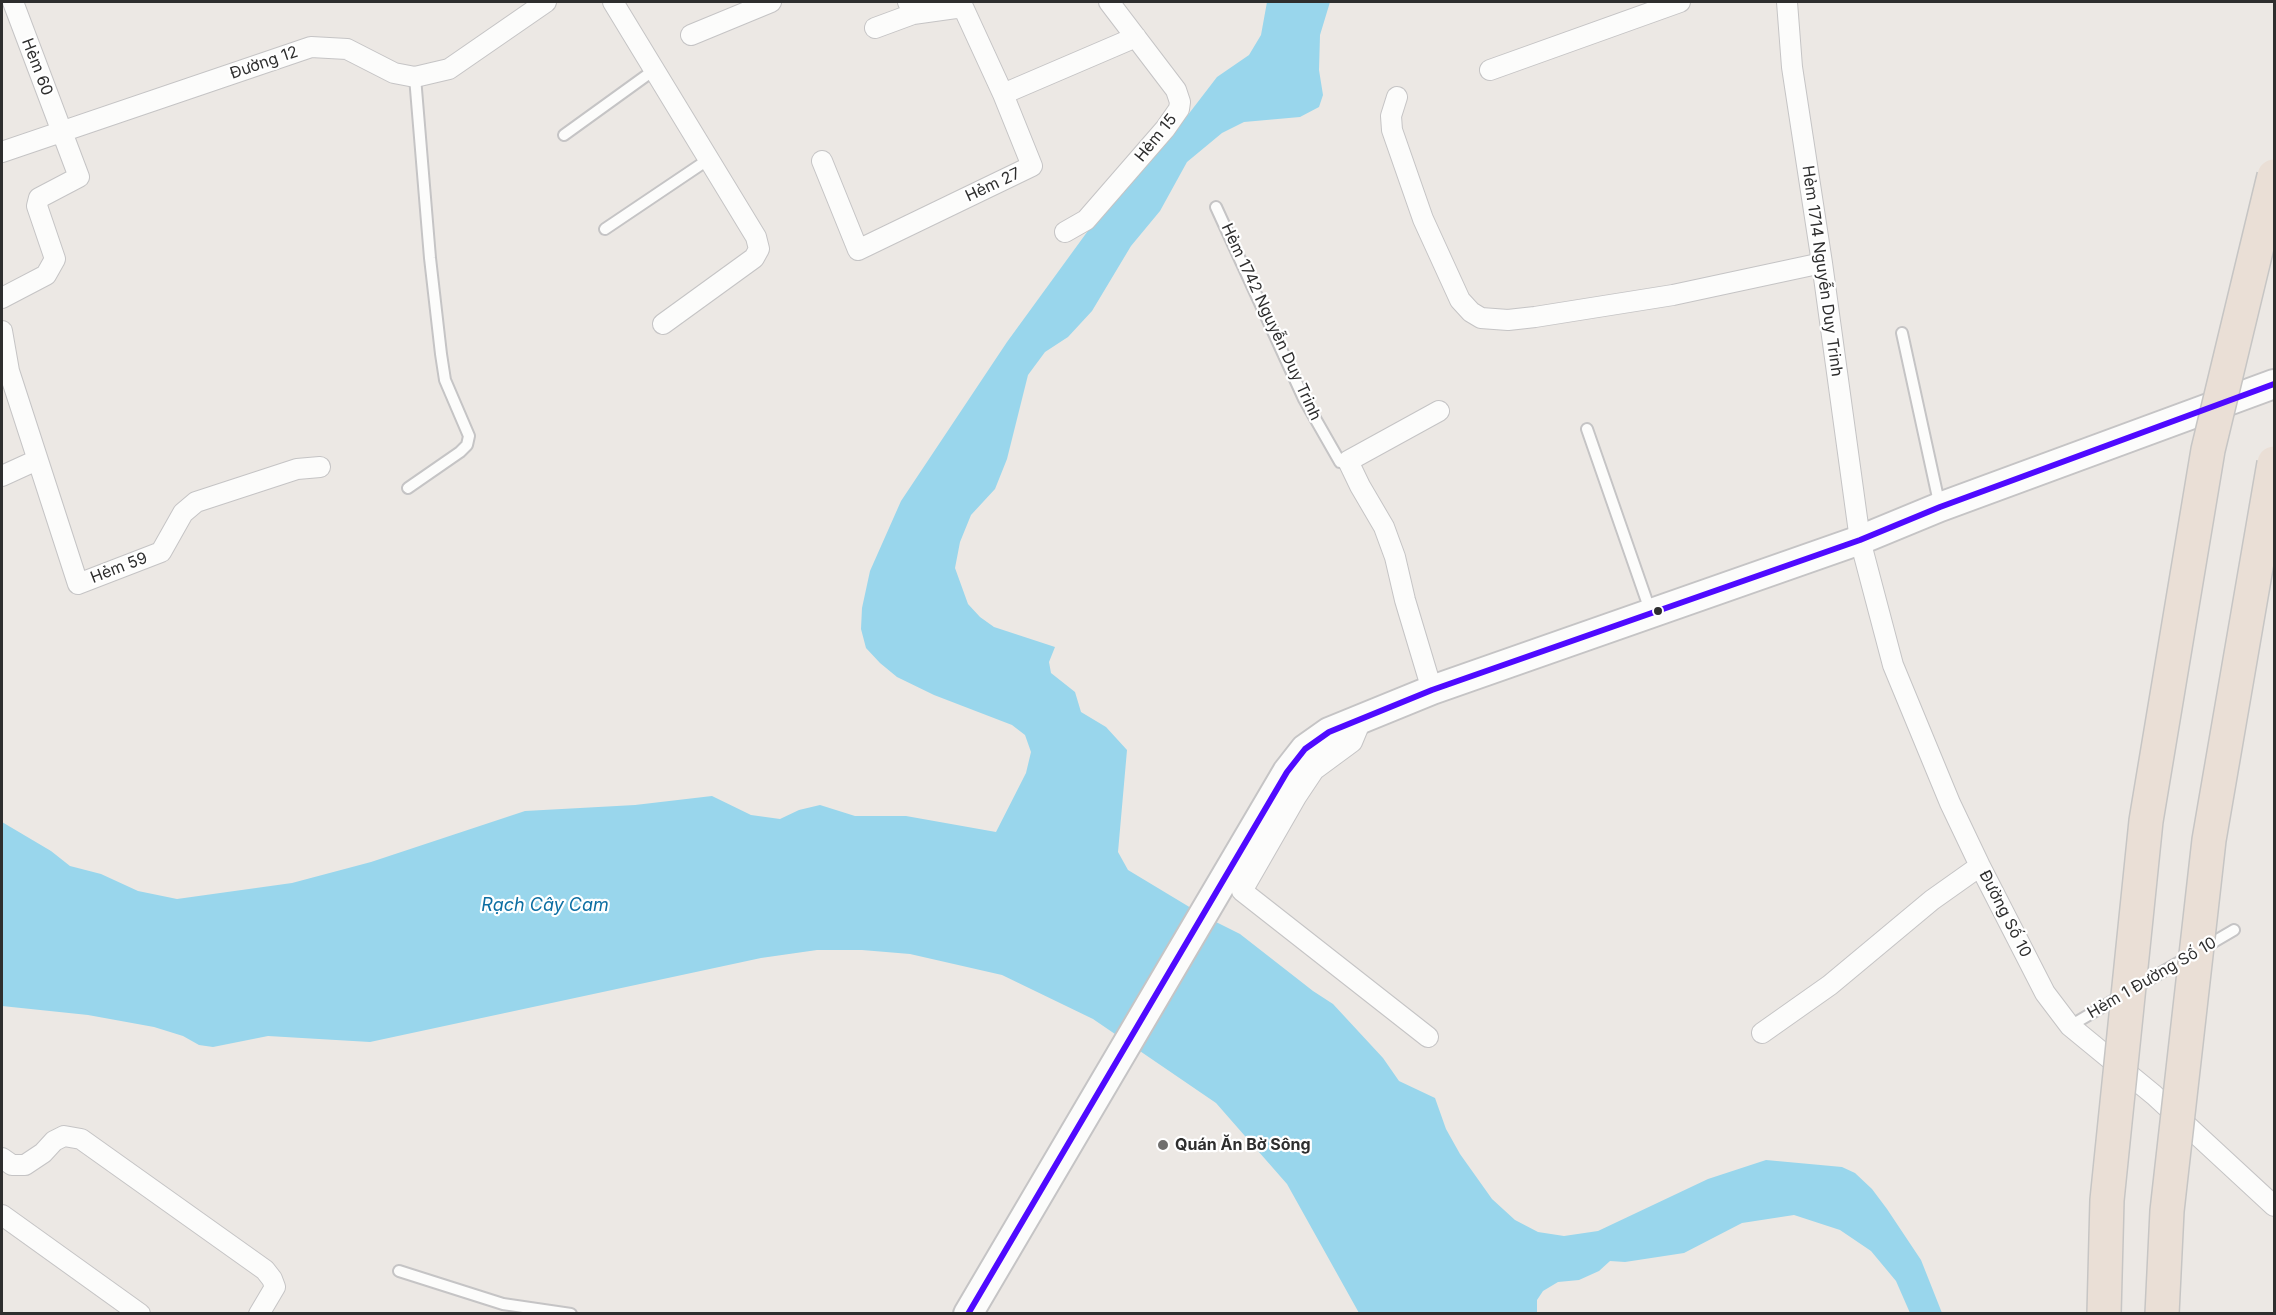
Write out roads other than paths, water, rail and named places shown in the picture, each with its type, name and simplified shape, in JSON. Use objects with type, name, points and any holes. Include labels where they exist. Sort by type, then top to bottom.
[{"type":"highway","points":[[2104,1314],[2108,1200],[2146,820],[2208,450],[2274,176]]},
{"type":"highway","points":[[2162,1314],[2167,1211],[2209,840],[2274,463]]},
{"type":"main road","points":[[968,1314],[1069,1138],[1287,772],[1305,749],[1329,732],[1432,690],[1860,540],[1940,507],[2274,384]]},
{"type":"street","name":"Hẻm 60","points":[[13,2],[62,131]]},
{"type":"street","name":"Đường 12","points":[[2,152],[311,47],[347,49],[394,73],[415,77],[449,69],[546,2]]},
{"type":"street","points":[[613,2],[756,237],[759,249],[754,258],[663,324]]},
{"type":"street","points":[[691,34],[771,2]]},
{"type":"street","name":"Hẻm 15","points":[[1065,232],[1086,220],[1165,129],[1179,109],[1180,102],[1176,90],[1109,2]]},
{"type":"street","points":[[1490,70],[1680,2]]},
{"type":"street","name":"Hẻm 1714 Nguyễn Duy Trinh","points":[[1787,2],[1792,67],[1822,263],[1860,540]]},
{"type":"street","name":"Hẻm 27","points":[[822,161],[858,250],[1032,166],[970,4],[910,8],[875,28]]},
{"type":"street","points":[[1003,94],[1136,37]]},
{"type":"street","points":[[1397,98],[1390,116],[1392,130],[1423,219],[1460,300],[1480,318],[1508,320],[1535,317],[1673,296],[1822,263]]},
{"type":"street","points":[[2,298],[46,275],[55,259],[37,206],[39,198],[79,177],[62,131]]},
{"type":"street","name":"Hẻm 59","points":[[2,331],[9,371],[78,584],[161,552],[183,513],[196,502],[297,469],[320,467]]},
{"type":"street","points":[[1348,461],[1439,411]]},
{"type":"street","points":[[2,476],[37,460]]},
{"type":"street","name":"Hẻm 1742 Nguyễn Duy Trinh","points":[[1348,461],[1384,527],[1432,690]]},
{"type":"street","name":"Đường Số 10","points":[[1860,540],[1893,665],[1950,803],[2045,993],[2070,1026],[2154,1095],[2274,1206]]},
{"type":"street","points":[[1362,718],[1352,742],[1314,770],[1242,891],[1428,1037]]},
{"type":"street","points":[[1762,1033],[1830,985],[1932,900],[1980,866]]},
{"type":"street","points":[[5,1168],[25,1165],[42,1154],[54,1141],[64,1136],[81,1140],[265,1270],[272,1279],[274,1287],[260,1314]]},
{"type":"street","points":[[2,1215],[140,1314]]},
{"type":"lane","points":[[564,135],[654,70]]},
{"type":"lane","points":[[408,488],[460,452],[467,445],[469,436],[445,380],[441,354],[430,258],[415,77]]},
{"type":"lane","points":[[605,228],[709,159]]},
{"type":"lane","name":"Hẻm 1742 Nguyễn Duy Trinh","points":[[1216,207],[1304,399],[1340,462],[1348,461]]},
{"type":"lane","points":[[1902,333],[1940,507]]},
{"type":"lane","points":[[1587,429],[1651,614]]},
{"type":"lane","name":"Hẻm 1 Đường Số 10","points":[[2070,1026],[2234,930]]},
{"type":"lane","points":[[399,1271],[503,1304],[571,1314]]},
{"type":"water","name":"Rạch Cây Cam","points":[[1267,2],[1330,2],[1320,35],[1319,70],[1323,95],[1319,107],[1300,117],[1244,122],[1222,133],[1187,162],[1160,211],[1131,246],[1092,311],[1068,337],[1045,352],[1028,375],[1007,459],[995,489],[971,515],[960,542],[955,568],[968,604],[994,627],[1055,647],[1049,662],[1051,673],[1075,692],[1081,712],[1106,727],[1127,750],[1118,852],[1128,870],[1206,917],[1240,934],[1333,1004],[1383,1058],[1399,1081],[1435,1098],[1446,1129],[1460,1154],[1492,1199],[1515,1220],[1538,1232],[1564,1236],[1598,1231],[1708,1179],[1766,1160],[1842,1167],[1855,1173],[1872,1189],[1887,1209],[1921,1260],[1942,1313],[1910,1313],[1896,1281],[1871,1251],[1840,1230],[1794,1215],[1742,1223],[1684,1253],[1625,1262],[1610,1261],[1599,1271],[1579,1280],[1558,1282],[1543,1291],[1537,1300],[1537,1313],[1359,1313],[1287,1184],[1216,1103],[1093,1019],[1002,975],[910,954],[862,950],[817,950],[761,958],[370,1042],[268,1036],[213,1047],[199,1045],[183,1036],[154,1027],[88,1015],[2,1006],[2,822],[51,851],[70,866],[101,874],[138,891],[177,899],[292,883],[371,862],[525,811],[635,805],[712,796],[751,815],[780,819],[799,810],[820,805],[855,816],[906,816],[996,832],[1026,773],[1031,752],[1025,735],[1012,725],[934,695],[897,677],[880,663],[866,648],[861,629],[862,608],[870,571],[901,501],[1007,342],[1090,228],[1184,120],[1217,77],[1249,55],[1261,35]]},
{"type":"place","name":"Quán Ăn Bờ Sông","points":[[1163,1145]]}]
